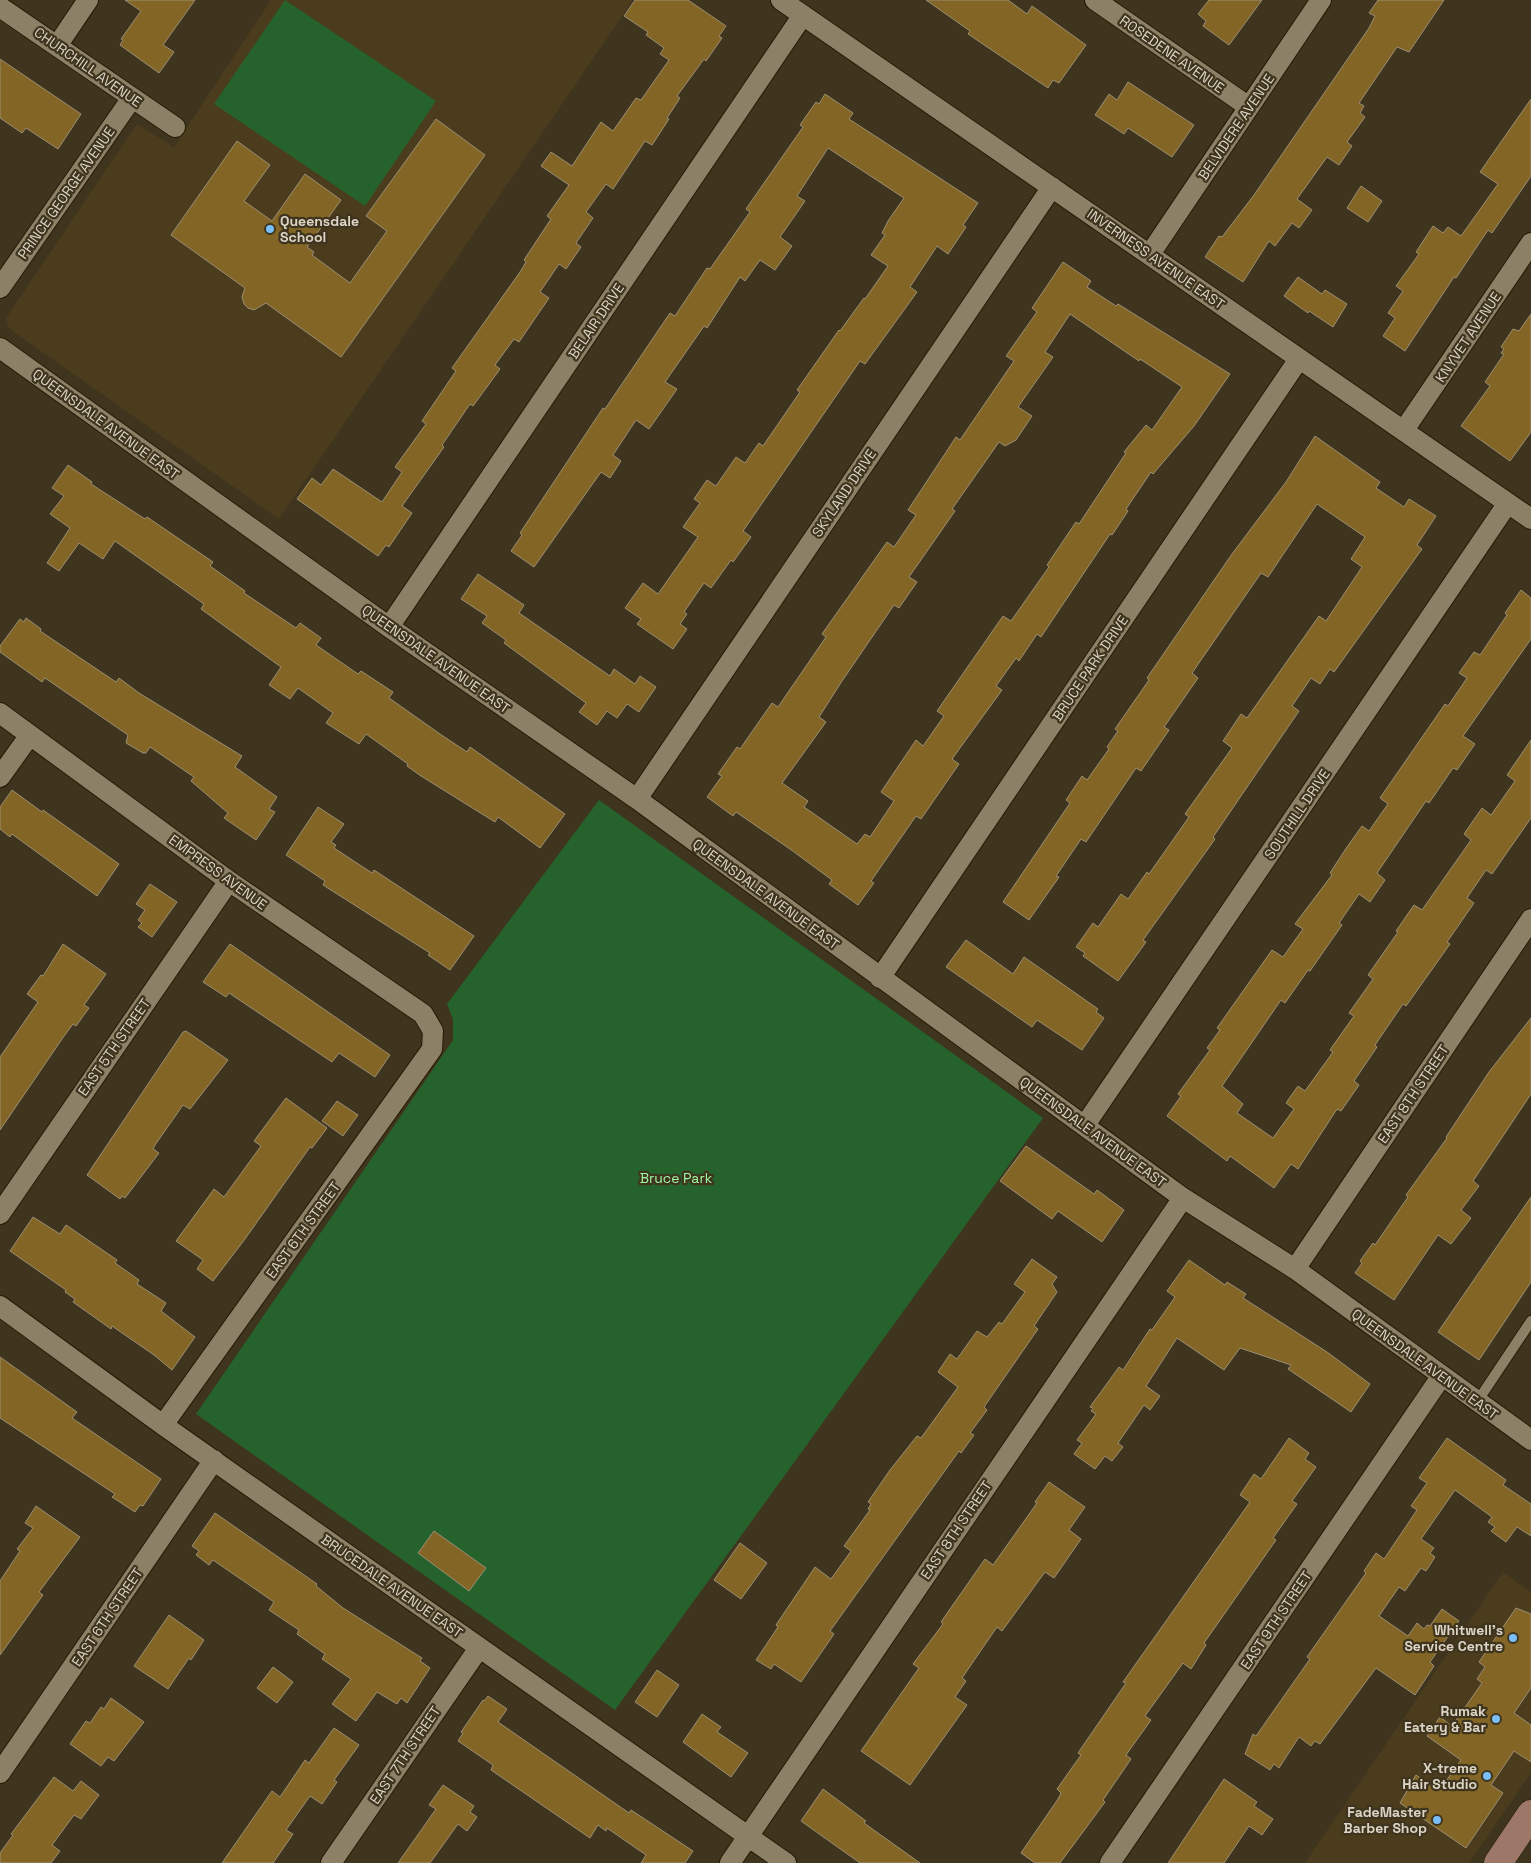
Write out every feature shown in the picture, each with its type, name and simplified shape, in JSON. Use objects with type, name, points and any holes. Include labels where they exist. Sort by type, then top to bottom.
[{"type":"main road","points":[[1498,1863],[1531,1814]]},
{"type":"street","points":[[57,46],[88,0]]},
{"type":"street","name":"INVERNESS AVENUE EAST","points":[[781,0],[1531,519]]},
{"type":"street","name":"ROSEDENE AVENUE","points":[[1094,0],[1250,108]]},
{"type":"street","name":"BELVIDERE AVENUE","points":[[1150,254],[1321,0]]},
{"type":"street","name":"CHURCHILL AVENUE","points":[[0,7],[175,127]]},
{"type":"street","name":"BELAIR DRIVE","points":[[389,627],[802,15]]},
{"type":"street","name":"PRINCE GEORGE AVENUE","points":[[0,288],[132,98]]},
{"type":"street","name":"SKYLAND DRIVE","points":[[637,799],[1052,187]]},
{"type":"street","name":"KNYVET AVENUE","points":[[1404,430],[1531,243]]},
{"type":"street","name":"QUEENSDALE AVENUE EAST","points":[[0,348],[389,627],[637,799],[1183,1198],[1295,1269],[1531,1440]]},
{"type":"street","name":"BRUCE PARK DRIVE","points":[[880,978],[1299,359]]},
{"type":"street","name":"SOUTHILL DRIVE","points":[[1085,1125],[1508,503]]},
{"type":"street","name":"EMPRESS AVENUE","points":[[0,713],[228,881],[423,1014],[433,1031]]},
{"type":"street","points":[[0,777],[30,735]]},
{"type":"street","name":"EAST 5TH STREET","points":[[0,1214],[228,881]]},
{"type":"street","name":"EAST 8TH STREET","points":[[1295,1269],[1531,919]]},
{"type":"street","name":"EAST 6TH STREET","points":[[163,1425],[432,1049],[433,1031]]},
{"type":"street","name":"EAST 8TH STREET","points":[[730,1863],[1183,1198]]},
{"type":"street","name":"BRUCEDALE AVENUE EAST","points":[[0,1306],[163,1425],[786,1863]]},
{"type":"street","name":"EAST 9TH STREET","points":[[1110,1863],[1441,1376]]},
{"type":"street","name":"EAST 6TH STREET","points":[[0,1773],[214,1460]]},
{"type":"street","name":"EAST 7TH STREET","points":[[331,1863],[479,1648]]},
{"type":"lane","points":[[1477,1402],[1531,1321]]},
{"type":"shaded area","name":"Queensdale School","points":[[271,0],[633,0],[279,519],[14,332],[8,326],[6,318],[137,124],[174,147]]},
{"type":"shaded area","points":[[1503,1572],[1531,1592],[1531,1773],[1469,1863],[1305,1863]]},
{"type":"green space","points":[[285,0],[436,101],[365,206],[214,104]]},
{"type":"green space","name":"Bruce Park","points":[[599,800],[1043,1118],[615,1710],[196,1414],[453,1040],[453,1019],[447,1004]]},
{"type":"building","points":[[125,0],[195,0],[163,45],[174,52],[159,73],[120,45],[123,40],[121,39],[141,11]]},
{"type":"building","points":[[635,0],[688,0],[726,26],[719,36],[722,38],[677,96],[680,98],[652,145],[645,141],[613,189],[606,184],[586,212],[593,218],[576,243],[581,247],[566,269],[559,264],[540,292],[549,298],[519,342],[514,339],[495,365],[500,369],[473,406],[470,404],[442,445],[444,447],[402,506],[412,513],[389,547],[386,545],[378,556],[297,499],[312,478],[321,485],[333,469],[382,502],[402,472],[395,467],[426,424],[422,421],[456,371],[452,368],[520,272],[526,262],[524,260],[551,219],[547,216],[569,185],[541,166],[551,152],[572,166],[601,122],[613,131],[636,98],[641,100],[669,60],[660,54],[664,48],[646,35],[648,32],[624,16]]},
{"type":"building","points":[[926,0],[1008,0],[1027,14],[1032,6],[1086,45],[1059,83],[1053,80],[1048,88],[968,34],[970,31]]},
{"type":"building","points":[[1209,0],[1262,0],[1229,45],[1203,26],[1206,21],[1198,14]]},
{"type":"building","points":[[1378,0],[1444,0],[1409,52],[1397,47],[1359,103],[1364,106],[1360,113],[1365,117],[1347,142],[1352,146],[1339,165],[1327,157],[1297,199],[1312,210],[1299,228],[1292,223],[1275,246],[1269,241],[1243,282],[1205,257],[1219,236],[1222,237],[1254,195],[1369,28],[1375,16],[1369,13]]},
{"type":"building","points":[[0,59],[81,114],[58,149],[26,128],[22,133],[0,118]]},
{"type":"building","points":[[1128,82],[1194,125],[1172,157],[1128,128],[1124,134],[1095,115],[1109,94],[1117,100]]},
{"type":"building","points":[[825,94],[853,113],[849,119],[978,203],[963,225],[966,227],[948,254],[937,246],[910,287],[917,292],[865,364],[860,361],[743,531],[751,537],[733,562],[731,560],[711,588],[704,583],[684,612],[687,614],[680,624],[687,629],[673,649],[637,624],[641,619],[625,608],[643,583],[658,594],[698,537],[683,527],[700,503],[694,499],[707,480],[716,486],[736,457],[745,463],[759,443],[763,446],[800,392],[797,390],[839,330],[865,299],[888,266],[871,255],[885,235],[882,233],[888,221],[904,198],[828,148],[797,196],[805,201],[780,237],[792,246],[775,270],[760,260],[745,281],[740,277],[707,328],[704,326],[665,382],[677,389],[649,429],[636,420],[613,455],[621,461],[610,478],[601,472],[534,567],[511,551],[522,535],[520,533],[603,408],[605,409],[670,313],[675,316],[707,268],[710,269],[750,212],[746,209],[803,127],[800,125],[816,102],[819,104]]},
{"type":"building","points":[[1531,99],[1531,176],[1492,233],[1488,230],[1456,278],[1454,277],[1405,351],[1383,336],[1395,318],[1388,313],[1403,291],[1396,286],[1419,254],[1416,252],[1433,226],[1443,233],[1448,227],[1461,236],[1498,184],[1480,172]]},
{"type":"building","points":[[436,119],[485,155],[341,357],[266,303],[254,310],[248,308],[244,304],[242,297],[245,288],[171,235],[237,141],[270,165],[244,201],[272,221],[305,174],[341,200],[307,247],[314,252],[312,255],[350,283],[387,231],[366,216]]},
{"type":"building","points":[[1361,186],[1382,201],[1368,222],[1347,208]]},
{"type":"building","points":[[1063,262],[1091,281],[1087,287],[1116,306],[1118,304],[1230,374],[1194,426],[1153,474],[1151,472],[1126,509],[1128,511],[1112,535],[1110,534],[1041,637],[1037,634],[1019,661],[1016,658],[996,686],[1002,690],[952,759],[959,764],[921,819],[916,816],[871,881],[874,883],[858,905],[829,884],[832,880],[790,849],[736,812],[733,816],[707,797],[722,776],[718,774],[737,747],[740,749],[772,703],[778,707],[826,637],[822,634],[887,542],[894,547],[916,515],[908,510],[956,437],[960,440],[1014,361],[1006,356],[1037,312],[1032,308]],"holes":[[[1070,314],[1139,361],[1140,359],[1182,387],[1152,430],[1146,425],[1124,452],[1126,453],[1079,524],[1076,522],[1047,565],[1049,567],[1011,621],[1003,616],[937,711],[944,716],[923,746],[916,740],[881,792],[894,801],[870,837],[865,834],[857,844],[804,807],[808,801],[782,783],[826,722],[819,717],[894,605],[899,608],[917,582],[909,577],[955,511],[952,509],[999,442],[1005,446],[1016,440],[1032,416],[1018,407],[1053,357],[1045,352]]]},
{"type":"building","points":[[1298,277],[1322,294],[1325,290],[1347,304],[1333,327],[1309,311],[1308,313],[1284,296]]},
{"type":"building","points":[[1531,314],[1531,432],[1510,461],[1461,426],[1490,386],[1485,382],[1504,354],[1501,353],[1504,349],[1501,347],[1513,329],[1519,331]]},
{"type":"building","points":[[1315,436],[1380,482],[1376,488],[1404,507],[1409,499],[1436,516],[1417,545],[1422,549],[1334,672],[1330,669],[1320,684],[1311,678],[1292,706],[1299,711],[1213,837],[1215,839],[1143,940],[1146,942],[1118,981],[1083,956],[1085,953],[1076,947],[1093,923],[1098,927],[1121,894],[1128,899],[1147,872],[1149,874],[1189,817],[1185,814],[1232,748],[1223,741],[1241,714],[1247,718],[1319,616],[1326,621],[1362,567],[1351,559],[1365,537],[1317,504],[1268,577],[1261,573],[1192,673],[1198,678],[1164,727],[1169,730],[1141,771],[1136,768],[1086,842],[1081,839],[1056,876],[1059,877],[1029,920],[1003,902],[1070,803],[1066,800],[1082,776],[1087,780],[1109,749],[1107,747],[1118,731],[1115,729],[1149,680],[1147,678],[1232,554],[1286,482]]},
{"type":"building","points":[[68,465],[92,482],[91,484],[145,519],[147,517],[213,562],[210,566],[245,591],[244,593],[296,628],[300,623],[321,638],[316,645],[358,674],[361,671],[393,692],[389,698],[440,734],[467,752],[470,747],[565,814],[540,848],[498,817],[495,822],[421,776],[407,766],[408,764],[366,734],[359,744],[326,723],[333,713],[298,688],[290,699],[269,685],[281,667],[201,609],[204,604],[115,541],[103,559],[79,543],[59,571],[47,563],[70,528],[50,514],[64,496],[52,488]]},
{"type":"building","points":[[478,574],[524,605],[519,613],[610,676],[614,669],[635,684],[640,676],[656,687],[639,712],[627,704],[617,718],[607,711],[597,725],[579,712],[586,703],[504,643],[506,640],[482,623],[487,616],[461,599]]},
{"type":"building","points":[[1521,590],[1531,598],[1531,639],[1463,736],[1475,744],[1457,770],[1453,768],[1429,803],[1426,801],[1377,873],[1385,880],[1370,902],[1359,894],[1339,923],[1342,925],[1310,971],[1308,970],[1285,1003],[1281,1000],[1222,1086],[1243,1104],[1237,1113],[1273,1138],[1294,1109],[1286,1103],[1298,1086],[1305,1091],[1333,1052],[1330,1050],[1354,1016],[1349,1013],[1373,979],[1368,975],[1398,932],[1396,931],[1414,905],[1422,910],[1471,840],[1464,834],[1482,808],[1491,815],[1515,781],[1507,775],[1531,740],[1531,818],[1492,874],[1486,870],[1467,898],[1474,903],[1447,942],[1450,944],[1406,1006],[1403,1004],[1375,1045],[1377,1047],[1354,1081],[1359,1085],[1341,1111],[1337,1109],[1298,1169],[1291,1164],[1274,1188],[1230,1156],[1227,1161],[1167,1116],[1181,1096],[1178,1094],[1210,1050],[1207,1048],[1220,1030],[1217,1028],[1272,950],[1283,957],[1303,929],[1295,924],[1332,875],[1330,873],[1347,847],[1362,826],[1369,831],[1388,804],[1380,798],[1445,704],[1448,706],[1467,678],[1459,673],[1474,652],[1480,655]]},
{"type":"building","points":[[26,618],[41,629],[40,631],[116,682],[119,678],[139,693],[242,756],[235,767],[277,797],[269,809],[275,812],[256,840],[224,818],[228,813],[191,781],[194,777],[150,747],[146,753],[143,753],[126,743],[128,735],[45,678],[42,682],[0,652],[0,646],[20,619],[24,622]]},
{"type":"building","points":[[12,790],[119,864],[97,896],[12,834],[10,837],[0,829],[0,807]]},
{"type":"building","points":[[318,807],[344,824],[331,842],[336,845],[334,848],[372,873],[374,870],[474,936],[450,970],[428,955],[430,953],[323,885],[325,881],[286,855]]},
{"type":"building","points":[[150,884],[177,902],[152,937],[138,927],[142,923],[138,920],[145,910],[136,904]]},
{"type":"building","points":[[966,940],[1013,974],[1024,957],[1098,1009],[1096,1012],[1104,1018],[1082,1050],[1037,1020],[1032,1027],[946,967]]},
{"type":"building","points":[[63,944],[106,974],[84,1005],[89,1008],[76,1026],[73,1024],[62,1039],[0,1130],[0,1057],[38,1002],[27,994],[41,975],[43,976]]},
{"type":"building","points":[[230,944],[390,1055],[375,1077],[339,1053],[332,1062],[229,993],[226,997],[203,982]]},
{"type":"building","points":[[1531,1018],[1531,1094],[1473,1181],[1479,1186],[1461,1210],[1471,1218],[1451,1244],[1438,1235],[1394,1300],[1355,1273],[1362,1263],[1360,1261],[1373,1243],[1375,1245],[1408,1197],[1406,1195],[1447,1138],[1489,1072]]},
{"type":"building","points":[[186,1031],[228,1060],[190,1109],[183,1105],[153,1149],[159,1153],[125,1198],[122,1196],[120,1199],[87,1175],[183,1032]]},
{"type":"building","points":[[286,1098],[327,1128],[312,1148],[310,1147],[213,1281],[197,1269],[203,1260],[176,1241],[214,1189],[224,1197],[261,1146],[254,1141]]},
{"type":"building","points":[[337,1101],[358,1115],[343,1136],[322,1121]]},
{"type":"building","points":[[1026,1146],[1094,1194],[1097,1190],[1124,1210],[1102,1242],[1058,1211],[1052,1219],[1000,1181]]},
{"type":"building","points":[[1531,1197],[1531,1282],[1479,1360],[1438,1332]]},
{"type":"building","points":[[33,1217],[60,1234],[66,1225],[117,1260],[115,1263],[139,1280],[137,1284],[166,1303],[161,1311],[195,1337],[172,1370],[112,1326],[111,1329],[73,1302],[75,1299],[65,1292],[66,1290],[10,1251]]},
{"type":"building","points":[[1032,1259],[1057,1277],[1052,1284],[1057,1292],[1034,1326],[1038,1329],[984,1407],[987,1410],[970,1433],[974,1435],[961,1453],[959,1451],[830,1631],[834,1634],[801,1682],[774,1664],[771,1669],[756,1660],[778,1627],[776,1625],[815,1567],[831,1579],[851,1551],[844,1546],[870,1510],[868,1509],[871,1504],[868,1502],[890,1470],[917,1436],[921,1438],[958,1387],[938,1372],[950,1354],[957,1359],[977,1331],[987,1337],[999,1322],[1002,1324],[1025,1292],[1014,1284]]},
{"type":"building","points":[[1189,1260],[1225,1285],[1227,1282],[1246,1294],[1243,1298],[1327,1352],[1370,1384],[1351,1412],[1288,1369],[1291,1365],[1240,1348],[1224,1370],[1177,1338],[1146,1386],[1160,1396],[1150,1410],[1144,1405],[1118,1443],[1123,1447],[1112,1461],[1105,1456],[1095,1469],[1074,1454],[1082,1443],[1077,1440],[1096,1414],[1091,1411],[1093,1408],[1090,1407],[1119,1367],[1123,1370],[1150,1329],[1152,1330],[1175,1297],[1167,1291]]},
{"type":"building","points":[[0,1357],[77,1412],[72,1418],[161,1479],[143,1506],[140,1505],[135,1512],[112,1497],[115,1494],[0,1418]]},
{"type":"building","points":[[1289,1438],[1309,1453],[1305,1459],[1316,1467],[1292,1501],[1297,1504],[1273,1538],[1276,1540],[1204,1643],[1206,1645],[1191,1669],[1183,1663],[1145,1716],[1151,1720],[1126,1755],[1131,1759],[1103,1800],[1105,1802],[1060,1863],[1035,1863],[1021,1853],[1058,1799],[1061,1793],[1057,1789],[1081,1755],[1078,1753],[1126,1683],[1123,1682],[1250,1502],[1240,1495],[1254,1474],[1261,1479]]},
{"type":"building","points":[[1447,1438],[1506,1480],[1503,1485],[1531,1504],[1531,1536],[1517,1527],[1506,1542],[1491,1531],[1495,1527],[1488,1522],[1492,1517],[1455,1490],[1421,1539],[1434,1548],[1430,1553],[1435,1557],[1426,1571],[1421,1568],[1405,1591],[1399,1587],[1379,1616],[1408,1636],[1417,1623],[1424,1629],[1427,1625],[1430,1626],[1442,1609],[1459,1621],[1430,1662],[1434,1666],[1415,1695],[1376,1668],[1320,1744],[1315,1741],[1311,1746],[1299,1737],[1279,1768],[1274,1764],[1270,1770],[1245,1754],[1253,1734],[1256,1736],[1310,1659],[1307,1657],[1366,1573],[1364,1571],[1376,1553],[1384,1559],[1417,1510],[1411,1506],[1427,1483],[1419,1478]]},
{"type":"building","points":[[1049,1482],[1085,1507],[1069,1530],[1081,1539],[1054,1578],[1045,1572],[1002,1631],[997,1627],[962,1678],[966,1681],[955,1697],[967,1705],[910,1785],[861,1751],[919,1668],[913,1664],[943,1624],[941,1622],[985,1559],[993,1565],[1037,1503],[1035,1502]]},
{"type":"building","points":[[36,1506],[80,1537],[39,1592],[43,1595],[0,1655],[0,1581],[20,1551],[17,1549],[33,1528],[25,1523]]},
{"type":"building","points":[[215,1513],[317,1584],[316,1586],[343,1608],[422,1658],[420,1661],[430,1668],[407,1703],[401,1698],[397,1704],[377,1692],[356,1721],[332,1704],[351,1679],[322,1659],[325,1654],[297,1634],[299,1630],[269,1610],[274,1602],[213,1560],[209,1565],[196,1555],[199,1551],[192,1546]]},
{"type":"building","points":[[434,1531],[486,1568],[469,1591],[418,1553]]},
{"type":"building","points":[[740,1543],[767,1563],[741,1599],[714,1580]]},
{"type":"building","points":[[1516,1608],[1531,1614],[1531,1688],[1514,1713],[1531,1725],[1531,1762],[1514,1751],[1491,1785],[1503,1793],[1466,1848],[1400,1803],[1416,1775],[1439,1791],[1461,1760],[1427,1736],[1440,1717],[1452,1726],[1482,1683],[1477,1679],[1485,1667],[1479,1662]]},
{"type":"building","points":[[169,1615],[204,1640],[168,1689],[134,1666]]},
{"type":"building","points":[[273,1667],[293,1682],[277,1703],[257,1688]]},
{"type":"building","points":[[657,1670],[679,1685],[657,1717],[635,1702]]},
{"type":"building","points":[[488,1696],[507,1709],[498,1722],[629,1813],[631,1810],[693,1851],[685,1863],[641,1863],[646,1855],[607,1828],[606,1831],[598,1825],[590,1838],[491,1770],[493,1765],[458,1741],[463,1733],[461,1732],[483,1700]]},
{"type":"building","points":[[111,1698],[144,1722],[114,1761],[108,1757],[101,1766],[70,1744],[86,1721],[90,1723],[101,1707],[104,1709]]},
{"type":"building","points":[[702,1714],[721,1727],[717,1732],[748,1753],[731,1777],[683,1742]]},
{"type":"building","points":[[334,1728],[359,1745],[334,1780],[337,1782],[322,1804],[310,1796],[286,1830],[293,1834],[273,1863],[222,1863],[272,1791],[280,1797],[305,1760],[309,1763]]},
{"type":"building","points":[[54,1777],[73,1791],[81,1781],[99,1795],[81,1819],[74,1815],[52,1845],[60,1851],[51,1863],[0,1863],[0,1853],[13,1835],[11,1834]]},
{"type":"building","points":[[1224,1779],[1257,1802],[1254,1806],[1273,1819],[1262,1835],[1249,1826],[1224,1863],[1168,1863]]},
{"type":"building","points":[[443,1785],[474,1806],[470,1812],[477,1817],[467,1831],[458,1824],[430,1863],[398,1863],[436,1809],[429,1805]]},
{"type":"building","points":[[823,1789],[866,1821],[864,1823],[920,1863],[860,1863],[801,1821]]},
{"type":"place","name":"Queensdale School","points":[[270,229]]},
{"type":"place","name":"Whitwell's Service Centre","points":[[1513,1638]]},
{"type":"place","name":"Rumak Eatery & Bar","points":[[1496,1719]]},
{"type":"place","name":"X-treme Hair Studio","points":[[1487,1776]]},
{"type":"place","name":"FadeMaster Barber Shop","points":[[1437,1820]]}]
